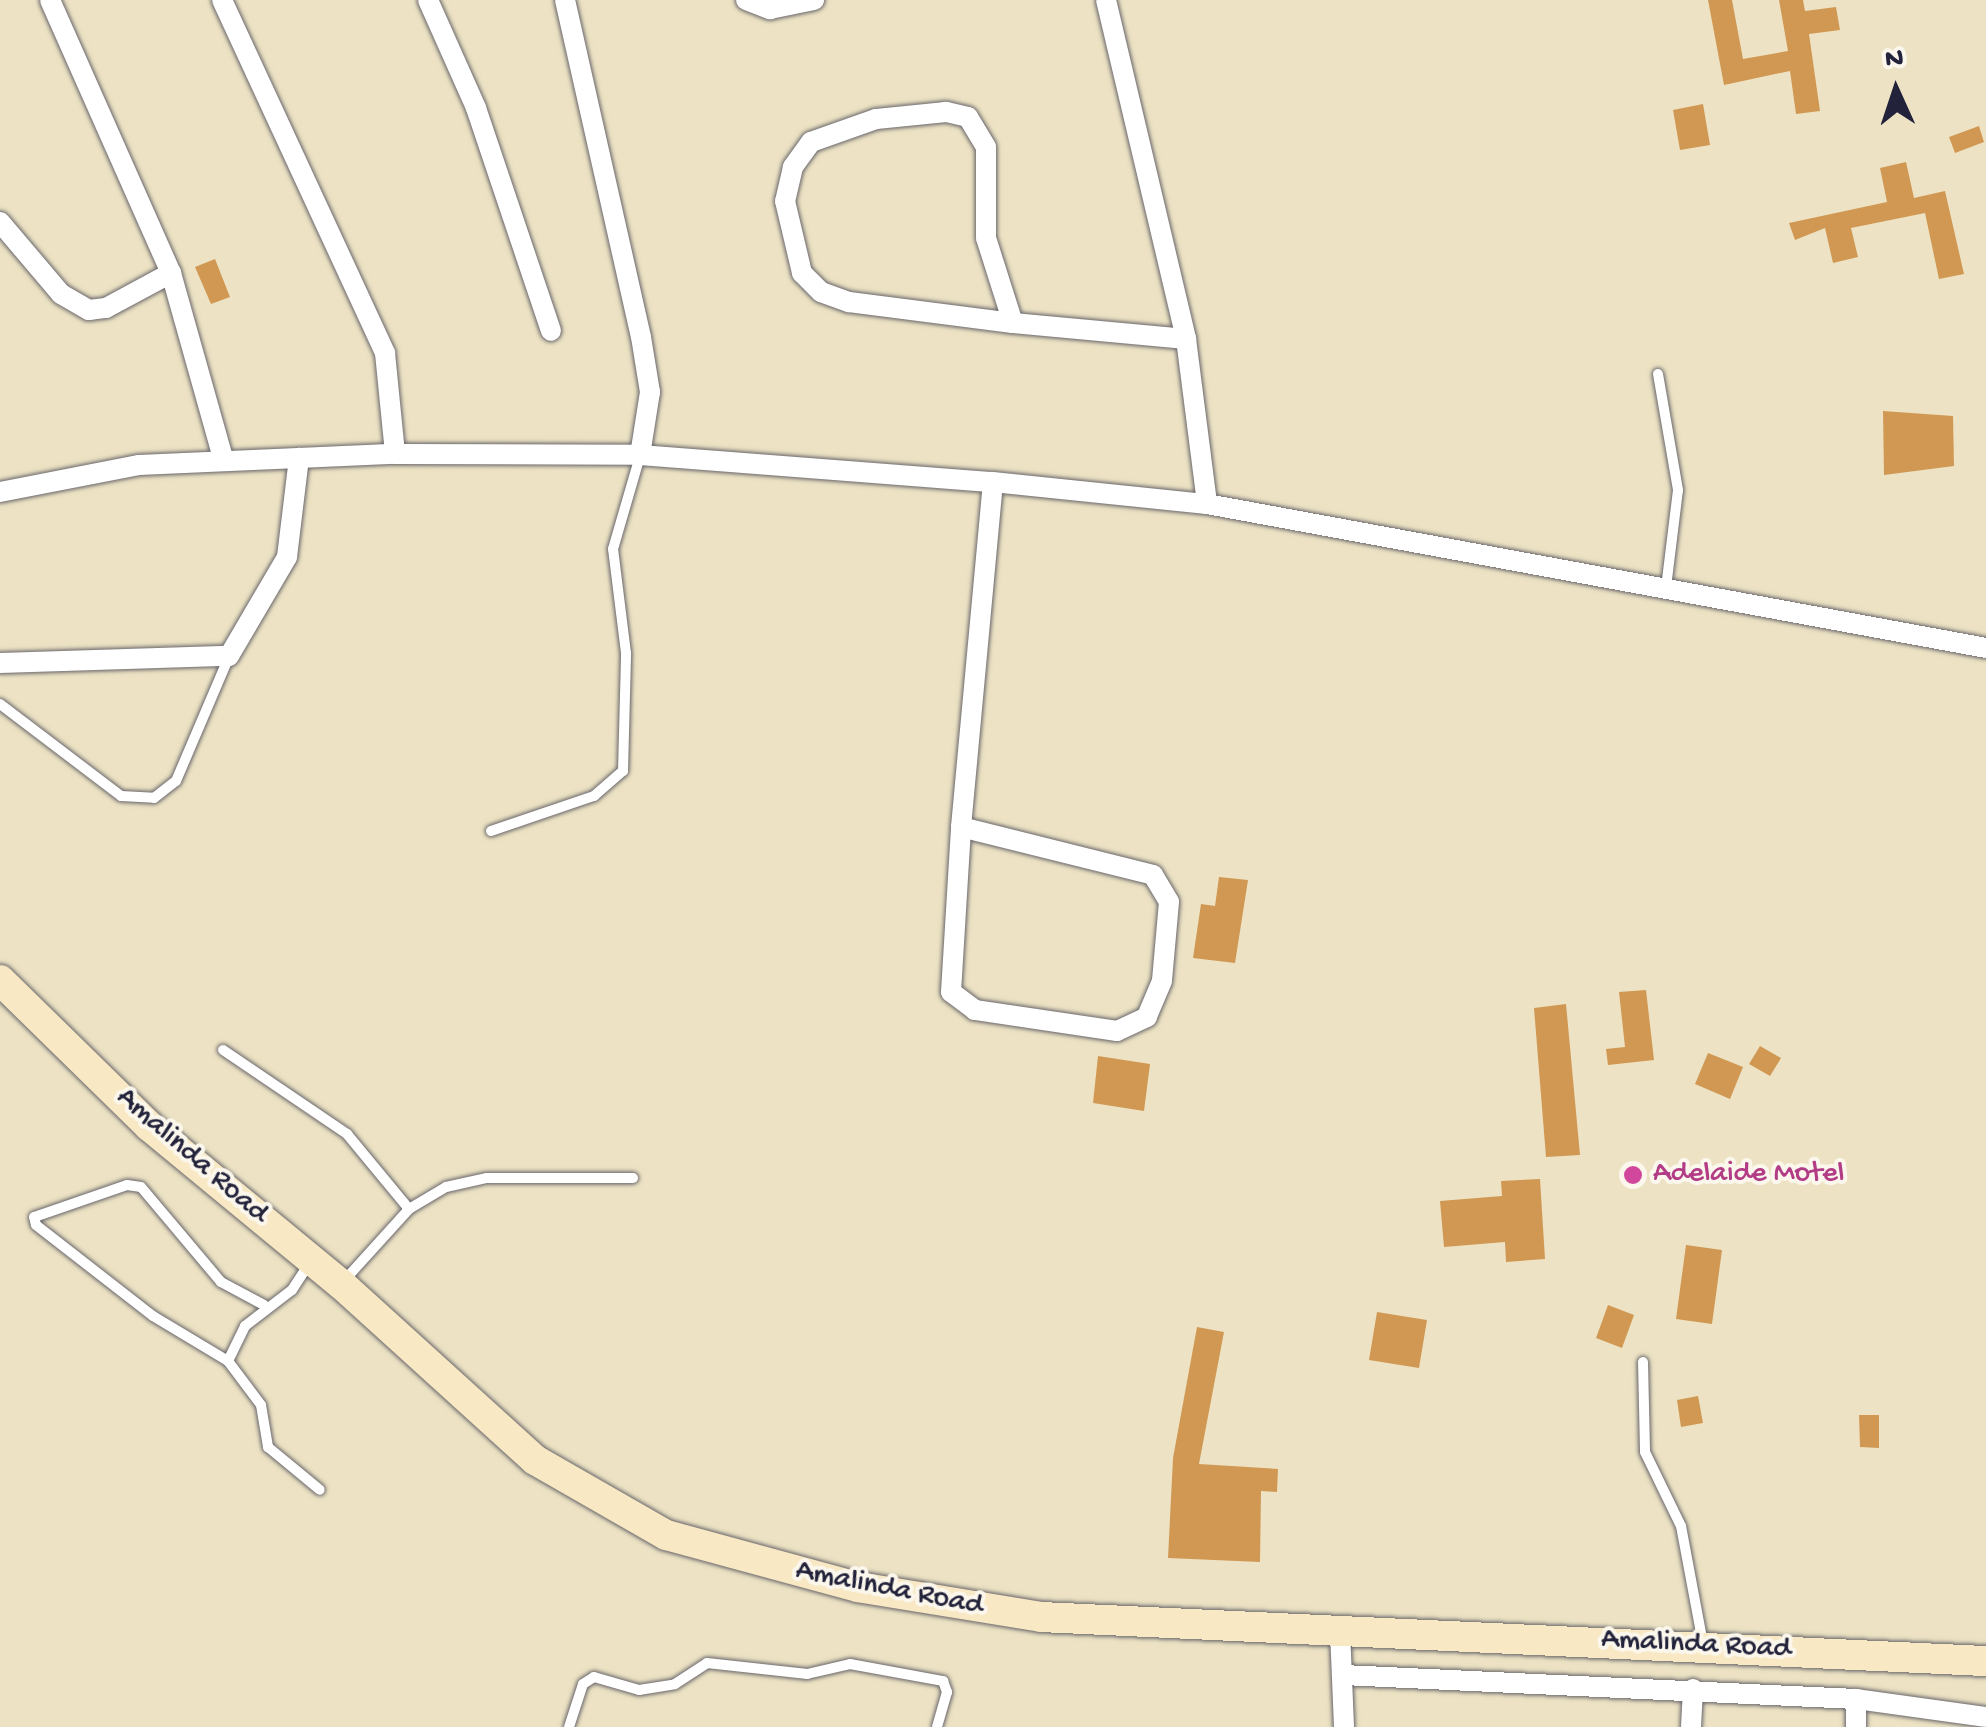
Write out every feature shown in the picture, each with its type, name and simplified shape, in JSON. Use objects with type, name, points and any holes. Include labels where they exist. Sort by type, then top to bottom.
[{"type":"street","points":[[50,0],[171,273],[223,458]]},
{"type":"street","points":[[222,0],[384,353],[395,454]]},
{"type":"street","points":[[428,0],[488,140],[552,331]]},
{"type":"street","points":[[565,0],[641,337],[650,392],[640,455]]},
{"type":"street","points":[[746,0],[770,9],[814,0]]},
{"type":"street","points":[[1106,0],[1186,338],[1207,504]]},
{"type":"street","points":[[1013,323],[986,238],[986,146],[968,117],[946,112],[876,118],[811,142],[792,168],[785,201],[802,273],[821,292],[849,302],[1013,323],[1186,338]]},
{"type":"street","points":[[0,222],[61,294],[89,310],[106,308],[171,273]]},
{"type":"street","points":[[0,492],[139,466],[223,458],[395,454],[640,455],[994,482],[1207,504],[1986,648]]},
{"type":"street","points":[[0,662],[229,656],[287,557],[299,458]]},
{"type":"street","points":[[961,827],[1153,875],[1169,902],[1162,980],[1147,1018],[1117,1031],[962,1005],[948,978],[961,827],[994,482]]},
{"type":"street","name":"Amalinda Road","points":[[0,980],[149,1126],[341,1284],[535,1460],[666,1535],[780,1569],[954,1604],[1128,1625],[1703,1646],[1986,1661]]},
{"type":"street","points":[[1340,1631],[1344,1727]]},
{"type":"street","points":[[1343,1675],[1693,1688],[1856,1699],[1986,1717]]},
{"type":"street","points":[[1692,1727],[1693,1688]]},
{"type":"street","points":[[1856,1699],[1856,1727]]},
{"type":"lane","points":[[1658,374],[1678,490],[1666,588]]},
{"type":"lane","points":[[491,831],[594,796],[624,771],[626,653],[614,549],[640,455]]},
{"type":"lane","points":[[0,704],[121,796],[154,798],[176,781],[229,656]]},
{"type":"lane","points":[[223,1050],[347,1134],[409,1209]]},
{"type":"lane","points":[[341,1284],[409,1209],[446,1186],[487,1178],[633,1178]]},
{"type":"lane","points":[[264,1306],[221,1282],[141,1188],[127,1185],[34,1217],[36,1225],[153,1316],[228,1362],[261,1404],[268,1448],[320,1490]]},
{"type":"lane","points":[[228,1362],[245,1326],[264,1306],[292,1290],[312,1260]]},
{"type":"lane","points":[[1642,1362],[1646,1452],[1681,1526],[1703,1646]]},
{"type":"lane","points":[[568,1727],[583,1684],[594,1677],[639,1690],[675,1684],[706,1663],[807,1674],[850,1664],[936,1678],[947,1692],[938,1727]]},
{"type":"building","points":[[1708,0],[1732,0],[1743,59],[1788,51],[1779,0],[1803,0],[1805,11],[1836,7],[1840,30],[1809,34],[1820,111],[1796,114],[1790,71],[1724,85]]},
{"type":"building","points":[[1703,104],[1710,145],[1680,150],[1673,110]]},
{"type":"building","points":[[1979,126],[1984,142],[1955,153],[1949,137]]},
{"type":"building","points":[[1906,162],[1914,198],[1945,191],[1964,274],[1939,279],[1925,213],[1851,228],[1858,257],[1833,263],[1825,228],[1795,240],[1789,223],[1887,202],[1880,168]]},
{"type":"building","points":[[215,259],[230,297],[211,304],[195,267]]},
{"type":"building","points":[[1883,411],[1953,416],[1954,466],[1884,475]]},
{"type":"building","points":[[1219,877],[1248,880],[1235,963],[1193,958],[1201,904],[1215,906]]},
{"type":"building","points":[[1646,990],[1654,1060],[1608,1065],[1606,1049],[1625,1047],[1619,992]]},
{"type":"building","points":[[1566,1004],[1580,1155],[1546,1157],[1534,1008]]},
{"type":"building","points":[[1760,1046],[1781,1058],[1770,1076],[1749,1064]]},
{"type":"building","points":[[1708,1053],[1743,1067],[1730,1099],[1695,1084]]},
{"type":"building","points":[[1098,1056],[1150,1064],[1144,1111],[1093,1103]]},
{"type":"building","points":[[1540,1179],[1545,1259],[1506,1262],[1505,1242],[1444,1247],[1440,1201],[1502,1196],[1501,1181]]},
{"type":"building","points":[[1686,1245],[1722,1250],[1712,1324],[1676,1319]]},
{"type":"building","points":[[1608,1305],[1634,1315],[1622,1348],[1596,1338]]},
{"type":"building","points":[[1377,1312],[1427,1320],[1419,1368],[1369,1360]]},
{"type":"building","points":[[1197,1327],[1224,1332],[1199,1464],[1278,1469],[1277,1492],[1261,1491],[1260,1562],[1168,1558],[1173,1458]]},
{"type":"building","points":[[1698,1396],[1703,1423],[1681,1427],[1677,1400]]},
{"type":"building","points":[[1859,1415],[1879,1415],[1879,1448],[1860,1447]]},
{"type":"place","name":"Adelaide Motel","points":[[1633,1175]]}]
